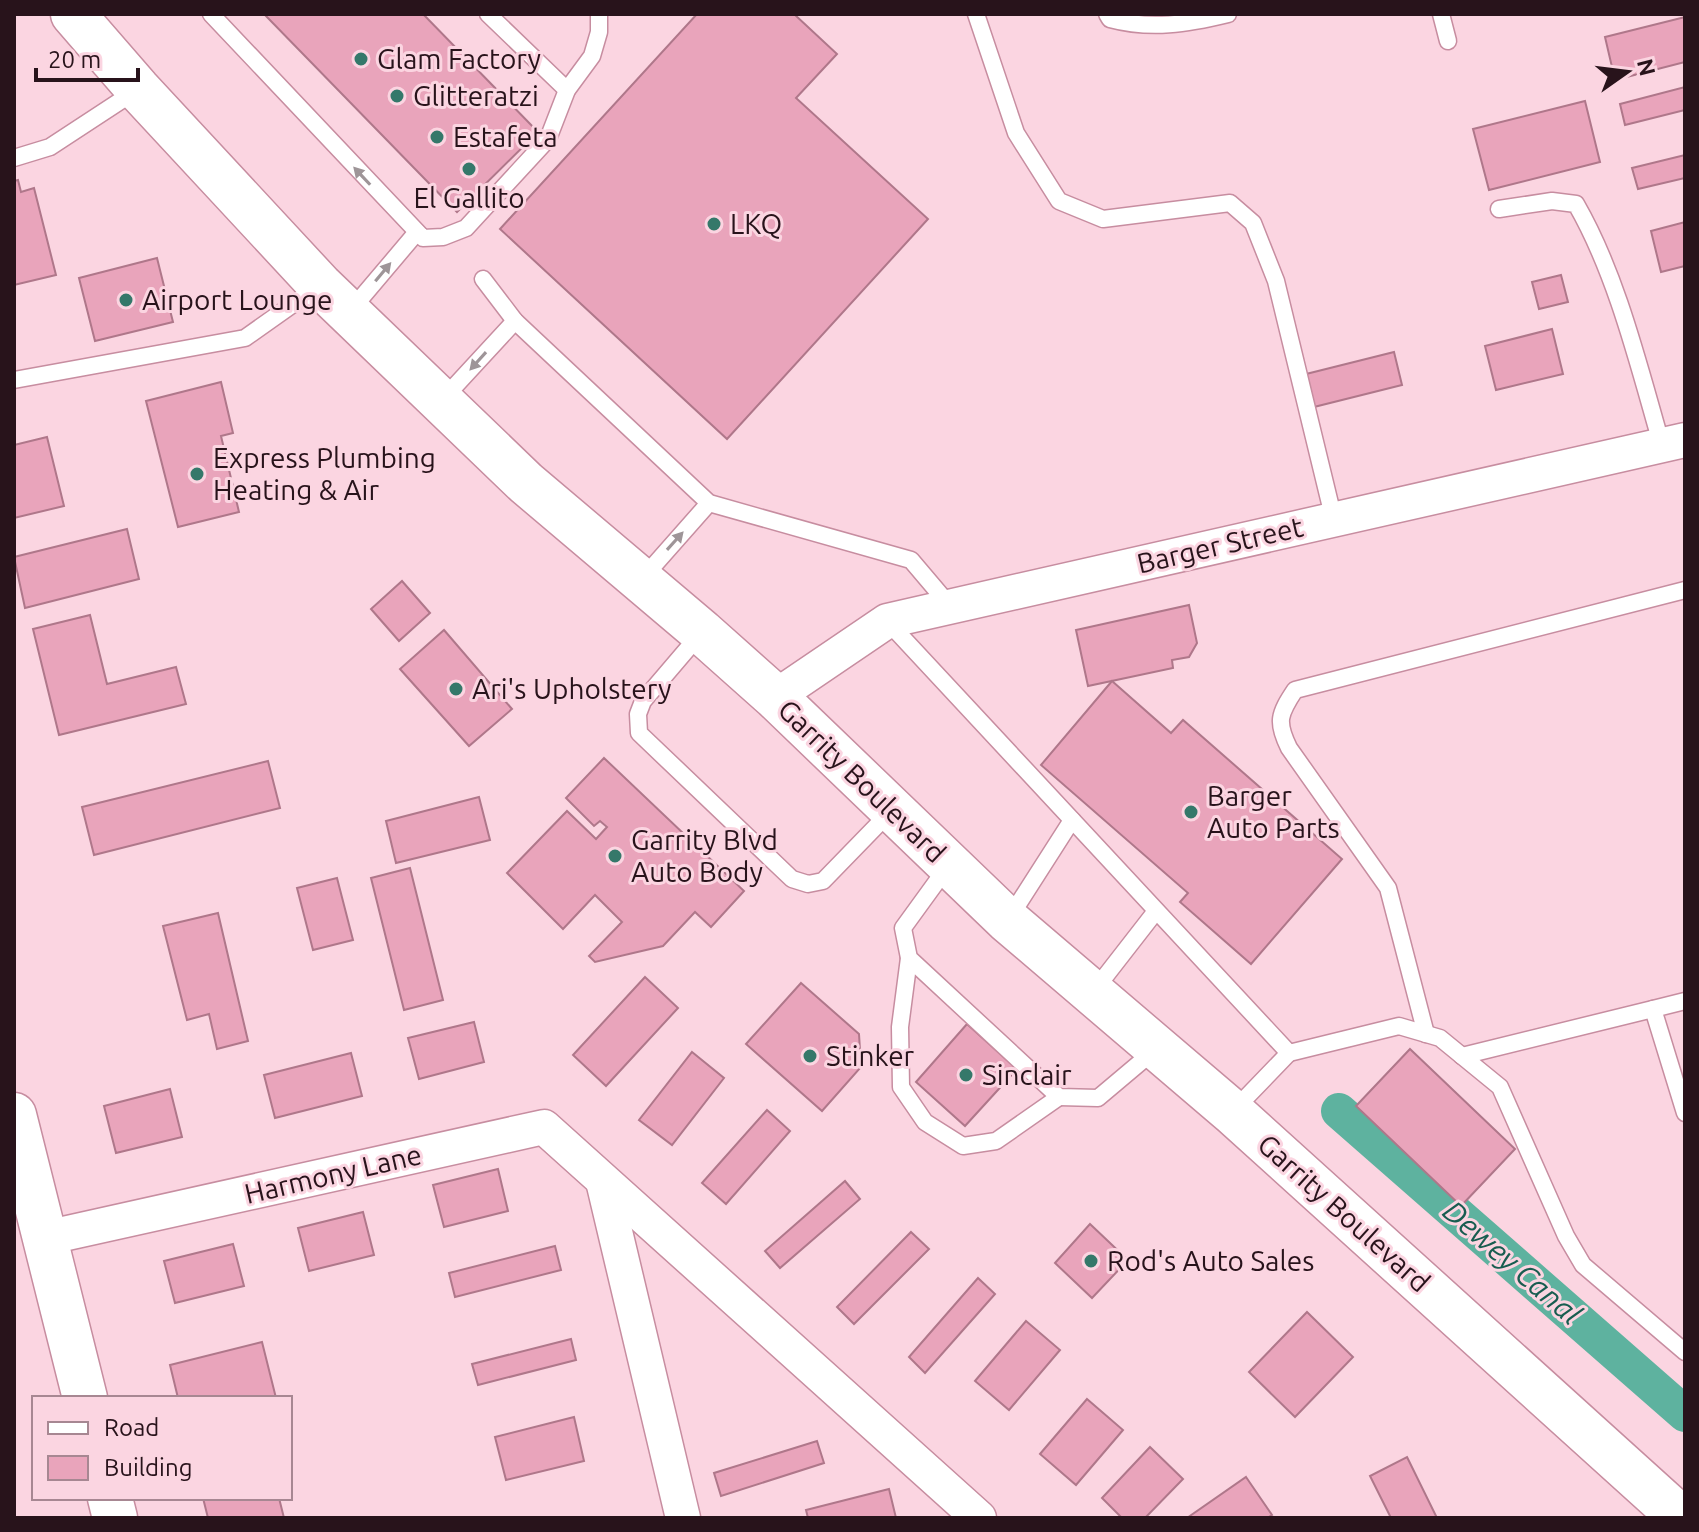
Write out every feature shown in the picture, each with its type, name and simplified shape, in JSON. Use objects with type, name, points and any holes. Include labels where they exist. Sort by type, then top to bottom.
[{"type":"main road","name":"Garrity Boulevard","points":[[73,14],[138,89],[335,299],[526,483],[775,697],[1007,920],[1232,1112],[1681,1518]]},
{"type":"main road","points":[[14,1115],[84,1396]]},
{"type":"street","name":"Barger Street","points":[[775,697],[887,621],[1673,443]]},
{"type":"street","name":"Harmony Lane","points":[[45,1238],[544,1127],[979,1518]]},
{"type":"street","points":[[603,1181],[683,1518]]},
{"type":"lane","points":[[211,14],[423,238],[443,237],[466,228],[548,139],[567,90],[592,56],[599,32],[599,14]]},
{"type":"lane","points":[[488,14],[567,90]]},
{"type":"lane","points":[[976,14],[1016,133],[1059,201],[1103,219],[1230,203],[1253,223],[1276,281],[1334,520]]},
{"type":"lane","points":[[1107,14],[1110,19],[1137,26],[1194,22],[1228,14]]},
{"type":"lane","points":[[1441,14],[1448,41]]},
{"type":"lane","points":[[14,158],[50,147],[138,89]]},
{"type":"lane","points":[[1499,209],[1552,201],[1576,204],[1594,235],[1632,345],[1673,443]]},
{"type":"lane","points":[[14,380],[245,338],[335,299],[417,232]]},
{"type":"lane","points":[[483,279],[515,321],[709,503],[911,560],[950,606]]},
{"type":"lane","points":[[441,401],[515,321]]},
{"type":"lane","points":[[641,580],[709,503]]},
{"type":"lane","points":[[1426,1034],[1388,888],[1289,748],[1280,729],[1282,709],[1295,690],[1685,590]]},
{"type":"lane","points":[[887,621],[1289,1053]]},
{"type":"lane","points":[[702,632],[643,701],[638,714],[639,733],[792,879],[808,884],[823,881],[893,809]]},
{"type":"lane","points":[[1007,920],[1072,820]]},
{"type":"lane","points":[[949,865],[903,928],[909,958],[900,1027],[901,1087],[925,1122],[963,1146],[996,1141],[1059,1097],[1098,1098],[1158,1048]]},
{"type":"lane","points":[[1093,993],[1156,911]]},
{"type":"lane","points":[[909,958],[1059,1097]]},
{"type":"lane","points":[[1462,1056],[1685,1001]]},
{"type":"lane","points":[[1653,1009],[1685,1113]]},
{"type":"lane","points":[[1232,1112],[1289,1053],[1399,1026],[1440,1038],[1500,1087],[1566,1236],[1583,1265],[1685,1352]]},
{"type":"building","points":[[264,14],[423,14],[538,132],[457,212]]},
{"type":"building","name":"LKQ","points":[[697,14],[794,14],[837,54],[796,98],[928,219],[727,439],[500,229]]},
{"type":"building","points":[[1685,17],[1685,62],[1615,80],[1605,37]]},
{"type":"building","points":[[1685,87],[1685,110],[1625,125],[1620,104]]},
{"type":"building","points":[[1585,101],[1600,162],[1489,190],[1473,129]]},
{"type":"building","points":[[1685,155],[1685,178],[1638,189],[1632,168]]},
{"type":"building","points":[[18,180],[21,192],[34,188],[56,275],[14,285],[14,181]]},
{"type":"building","points":[[1685,222],[1685,266],[1661,272],[1651,231]]},
{"type":"building","name":"Airport Lounge","points":[[157,258],[173,322],[95,341],[79,278]]},
{"type":"building","points":[[1561,275],[1568,302],[1539,309],[1532,282]]},
{"type":"building","points":[[1552,329],[1563,374],[1496,390],[1485,346]]},
{"type":"building","points":[[1394,352],[1402,385],[1314,407],[1306,374]]},
{"type":"building","name":"Express Plumbing Heating & Air","points":[[221,382],[233,433],[221,436],[239,512],[178,527],[146,401]]},
{"type":"building","points":[[47,437],[64,506],[14,518],[14,445]]},
{"type":"building","points":[[127,529],[139,579],[25,608],[14,557]]},
{"type":"building","points":[[402,581],[430,613],[399,641],[371,609]]},
{"type":"building","points":[[1189,605],[1197,643],[1189,657],[1172,660],[1173,668],[1088,686],[1076,630]]},
{"type":"building","points":[[90,615],[107,684],[176,667],[186,704],[59,735],[33,629]]},
{"type":"building","name":"Ari's Upholstery","points":[[444,630],[512,709],[469,746],[400,669]]},
{"type":"building","name":"Barger Auto Parts","points":[[1112,681],[1171,733],[1183,720],[1342,859],[1251,964],[1180,902],[1188,893],[1041,765]]},
{"type":"building","name":"Garrity Blvd Auto Body","points":[[604,758],[744,891],[711,927],[695,912],[663,946],[595,962],[589,956],[622,922],[595,895],[563,929],[507,873],[567,811],[596,839],[607,827],[600,821],[594,826],[566,798]]},
{"type":"building","points":[[268,761],[280,808],[94,855],[82,807]]},
{"type":"building","points":[[479,797],[490,840],[396,863],[386,821]]},
{"type":"building","points":[[410,868],[443,1000],[404,1010],[371,878]]},
{"type":"building","points":[[337,878],[353,940],[313,950],[297,888]]},
{"type":"building","points":[[218,913],[248,1041],[217,1049],[209,1014],[187,1020],[163,926]]},
{"type":"building","points":[[645,977],[678,1008],[606,1086],[573,1055]]},
{"type":"building","name":"Stinker","points":[[801,983],[859,1034],[861,1067],[822,1111],[746,1044]]},
{"type":"building","points":[[474,1022],[484,1062],[419,1079],[408,1038]]},
{"type":"building","name":"Sinclair","points":[[967,1024],[1017,1069],[965,1126],[916,1082]]},
{"type":"building","points":[[1410,1049],[1515,1149],[1461,1206],[1356,1106]]},
{"type":"building","points":[[692,1052],[724,1078],[672,1145],[639,1120]]},
{"type":"building","points":[[351,1053],[362,1096],[275,1118],[264,1075]]},
{"type":"building","points":[[170,1089],[182,1137],[116,1153],[104,1106]]},
{"type":"building","points":[[767,1110],[790,1131],[726,1204],[702,1183]]},
{"type":"building","points":[[498,1169],[508,1211],[444,1227],[433,1185]]},
{"type":"building","points":[[845,1181],[860,1199],[780,1268],[765,1251]]},
{"type":"building","points":[[363,1212],[374,1255],[309,1271],[298,1228]]},
{"type":"building","name":"Rod's Auto Sales","points":[[1090,1224],[1128,1260],[1092,1298],[1055,1263]]},
{"type":"building","points":[[911,1232],[929,1249],[854,1324],[837,1307]]},
{"type":"building","points":[[233,1244],[244,1286],[175,1303],[164,1261]]},
{"type":"building","points":[[555,1246],[561,1270],[455,1297],[449,1273]]},
{"type":"building","points":[[978,1278],[995,1294],[925,1373],[909,1357]]},
{"type":"building","points":[[1307,1312],[1353,1357],[1295,1417],[1249,1372]]},
{"type":"building","points":[[1026,1321],[1060,1350],[1009,1410],[975,1381]]},
{"type":"building","points":[[571,1339],[576,1360],[478,1385],[472,1364]]},
{"type":"building","points":[[262,1342],[276,1396],[178,1396],[170,1365]]},
{"type":"building","points":[[1087,1399],[1123,1430],[1076,1485],[1040,1454]]},
{"type":"building","points":[[574,1417],[584,1461],[506,1480],[495,1437]]},
{"type":"building","points":[[817,1441],[824,1463],[721,1496],[714,1473]]},
{"type":"building","points":[[1150,1447],[1183,1479],[1145,1518],[1122,1518],[1102,1498]]},
{"type":"building","points":[[1407,1457],[1437,1518],[1391,1518],[1370,1476]]},
{"type":"building","points":[[1246,1477],[1272,1515],[1267,1518],[1187,1518]]},
{"type":"building","points":[[889,1489],[896,1518],[808,1518],[806,1510]]},
{"type":"building","points":[[204,1500],[280,1500],[284,1518],[208,1518]]},
{"type":"waterway","name":"Dewey Canal","points":[[1339,1111],[1685,1414]]},
{"type":"place","name":"Glam Factory","points":[[361,59]]},
{"type":"place","name":"Glitteratzi","points":[[397,96]]},
{"type":"place","name":"Estafeta","points":[[437,137]]},
{"type":"place","name":"El Gallito","points":[[469,169]]},
{"type":"place","name":"LKQ","points":[[714,224]]},
{"type":"place","name":"Airport Lounge","points":[[126,300]]},
{"type":"place","name":"Express Plumbing Heating & Air","points":[[197,474]]},
{"type":"place","name":"Ari's Upholstery","points":[[456,689]]},
{"type":"place","name":"Barger Auto Parts","points":[[1191,812]]},
{"type":"place","name":"Garrity Blvd Auto Body","points":[[615,856]]},
{"type":"place","name":"Stinker","points":[[810,1056]]},
{"type":"place","name":"Sinclair","points":[[966,1075]]},
{"type":"place","name":"Rod's Auto Sales","points":[[1091,1261]]}]
